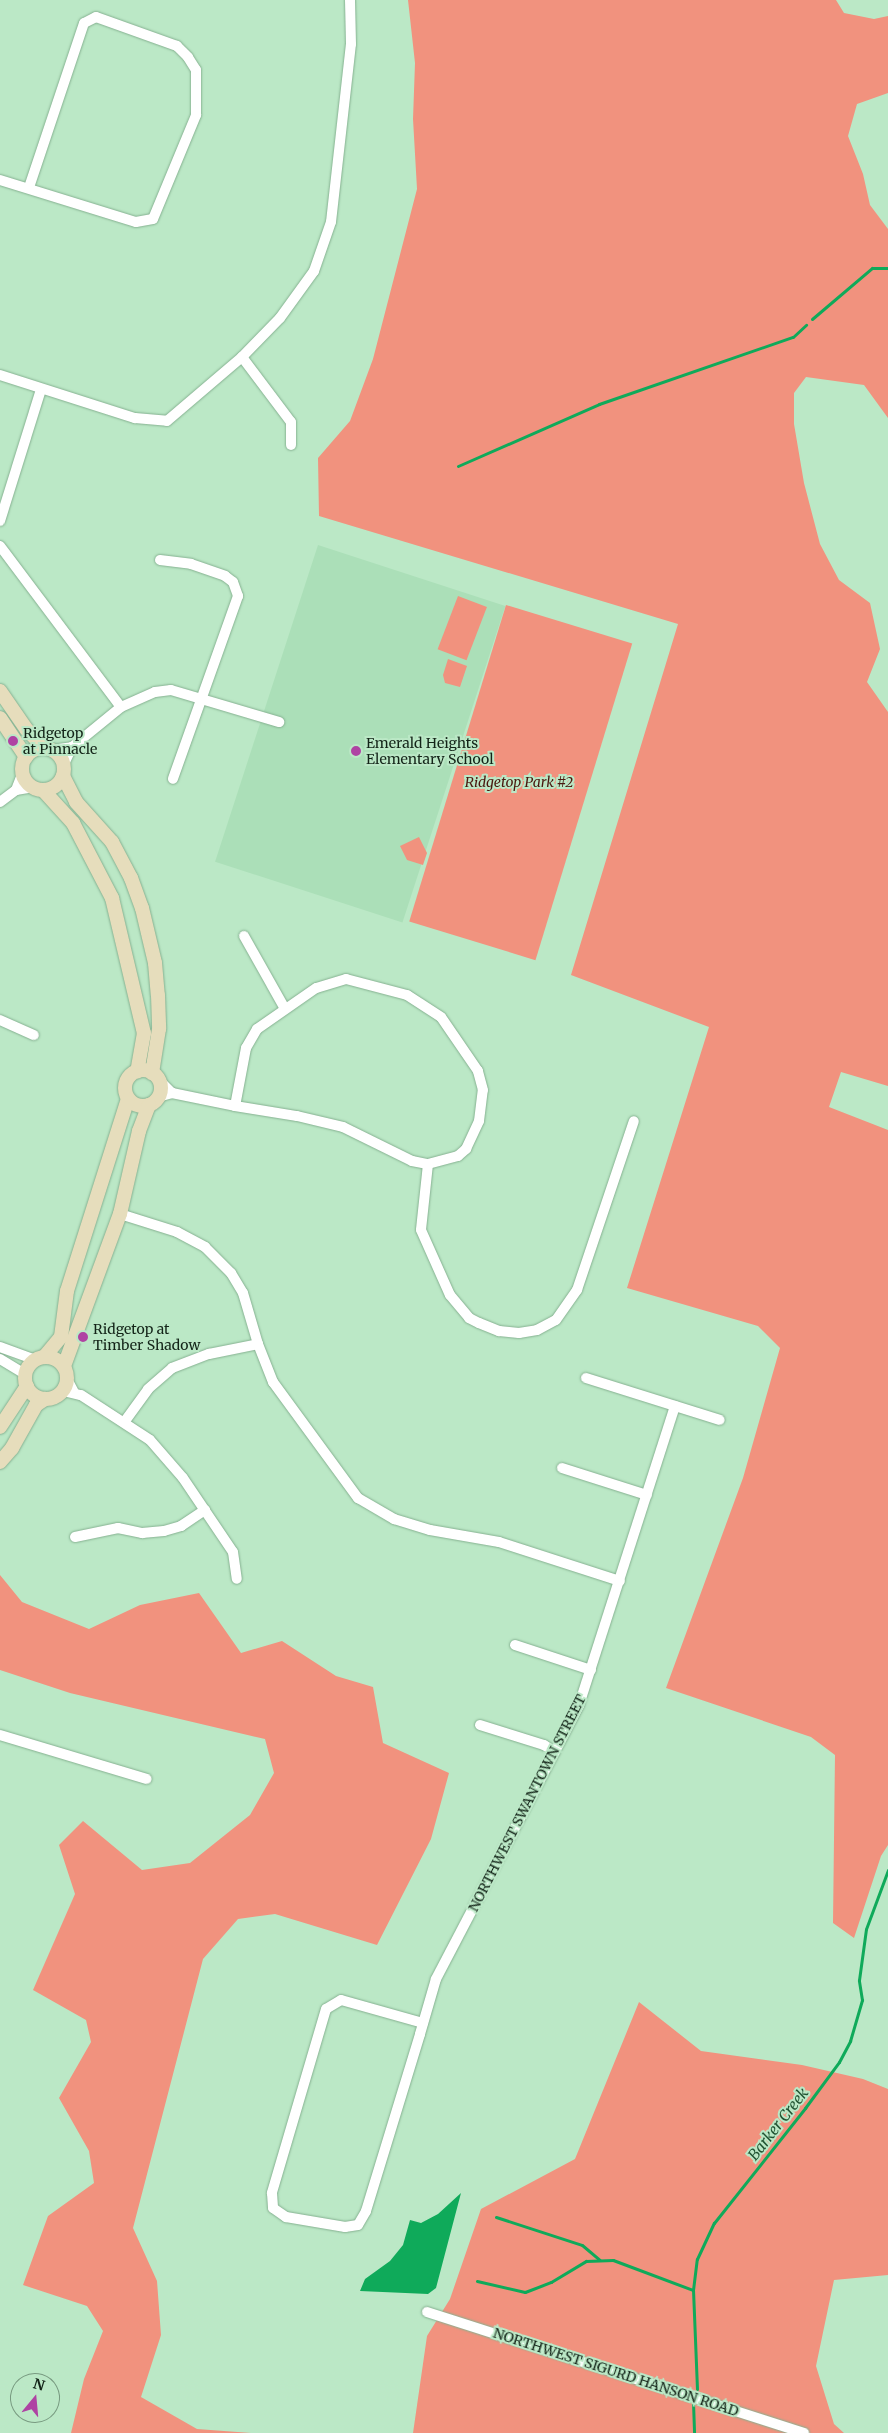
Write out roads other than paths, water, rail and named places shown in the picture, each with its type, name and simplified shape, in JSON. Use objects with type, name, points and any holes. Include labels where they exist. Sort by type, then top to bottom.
[{"type":"main road","points":[[0,691],[27,730],[48,749],[63,770],[72,797],[112,842],[132,878],[142,908],[155,963],[159,1029],[154,1101],[139,1130],[120,1214],[67,1382],[36,1405],[12,1448],[0,1462]]},
{"type":"main road","points":[[0,718],[26,757],[23,772],[73,822],[112,898],[144,1034],[137,1071],[126,1081],[128,1099],[67,1291],[61,1337],[40,1358],[0,1427]]},
{"type":"main road","points":[[26,757],[48,749]]},
{"type":"main road","points":[[38,789],[55,786],[63,770]]},
{"type":"main road","points":[[137,1071],[156,1077]]},
{"type":"main road","points":[[128,1099],[138,1106],[154,1101]]},
{"type":"main road","points":[[40,1358],[67,1382]]},
{"type":"main road","points":[[26,1380],[34,1395],[45,1399]]},
{"type":"street","points":[[0,375],[135,418],[167,421],[242,357],[280,318],[314,271],[331,222],[352,44],[350,0]]},
{"type":"street","points":[[0,180],[29,187],[136,222],[153,219],[196,115],[196,70],[188,57],[177,46],[96,17],[84,23],[29,187]]},
{"type":"street","points":[[242,357],[290,422],[291,445]]},
{"type":"street","points":[[0,521],[41,389]]},
{"type":"street","points":[[0,546],[121,707]]},
{"type":"street","points":[[160,560],[191,564],[225,576],[233,582],[238,596],[204,699],[173,779]]},
{"type":"street","points":[[63,770],[72,747],[121,707],[155,692],[171,690],[279,722]]},
{"type":"street","points":[[48,749],[72,747]]},
{"type":"street","points":[[0,802],[16,790],[23,772]]},
{"type":"street","points":[[16,790],[38,789]]},
{"type":"street","points":[[244,936],[284,1007]]},
{"type":"street","points":[[156,1077],[172,1093],[235,1106],[344,1126],[412,1161],[428,1164],[458,1156],[474,1136],[479,1121],[483,1090],[478,1070],[451,1028],[422,1003],[407,995],[358,980],[334,980],[284,1007],[251,1037],[235,1106]]},
{"type":"street","points":[[0,1020],[34,1035]]},
{"type":"street","points":[[154,1101],[172,1093]]},
{"type":"street","points":[[428,1164],[421,1230],[450,1296],[469,1318],[486,1326],[519,1333],[537,1330],[556,1320],[577,1290],[634,1121]]},
{"type":"street","points":[[120,1214],[177,1232],[217,1258],[243,1293],[258,1344],[273,1382],[349,1489],[374,1510],[430,1530],[499,1542],[620,1580]]},
{"type":"street","points":[[126,1421],[148,1389],[172,1368],[209,1354],[258,1344]]},
{"type":"street","points":[[0,1347],[40,1358]]},
{"type":"street","points":[[0,1359],[26,1380]]},
{"type":"street","points":[[586,1378],[720,1420]]},
{"type":"street","points":[[67,1382],[126,1421],[150,1440],[183,1478],[233,1552],[237,1579]]},
{"type":"street","name":"NORTHWEST SWANTOWN STREET","points":[[423,2023],[341,2000],[326,2009],[272,2193],[273,2208],[286,2217],[346,2227],[358,2224],[366,2211],[423,2023],[436,1979],[576,1711],[591,1670],[675,1406]]},
{"type":"street","points":[[562,1468],[647,1495]]},
{"type":"street","points":[[75,1537],[118,1528],[142,1533],[164,1531],[181,1526],[205,1510]]},
{"type":"street","points":[[515,1645],[591,1670]]},
{"type":"street","points":[[480,1725],[544,1745],[556,1752]]},
{"type":"street","points":[[0,1735],[147,1779]]},
{"type":"street","name":"NORTHWEST SIGURD HANSON ROAD","points":[[427,2312],[804,2433]]},
{"type":"waterway","points":[[812,319],[872,268],[888,268]]},
{"type":"waterway","points":[[458,466],[599,404],[793,337],[806,325]]},
{"type":"waterway","name":"Barker Creek","points":[[697,2389],[693,2290],[697,2259],[714,2223],[805,2108],[839,2062],[850,2041],[862,2000],[859,1980],[866,1929],[888,1870]]},
{"type":"waterway","points":[[496,2217],[582,2245],[600,2260]]},
{"type":"waterway","points":[[477,2281],[525,2292],[551,2282],[586,2261],[613,2260],[693,2290]]},
{"type":"waterway","name":"Barker Creek","points":[[693,2402],[694,2433]]},
{"type":"place","name":"Ridgetop at Pinnacle","points":[[13,741]]},
{"type":"place","name":"Emerald Heights Elementary School","points":[[356,751]]},
{"type":"place","name":"Ridgetop at Timber Shadow","points":[[83,1337]]},
{"type":"park label","name":"Ridgetop Park #2","points":[[519,782]]}]
